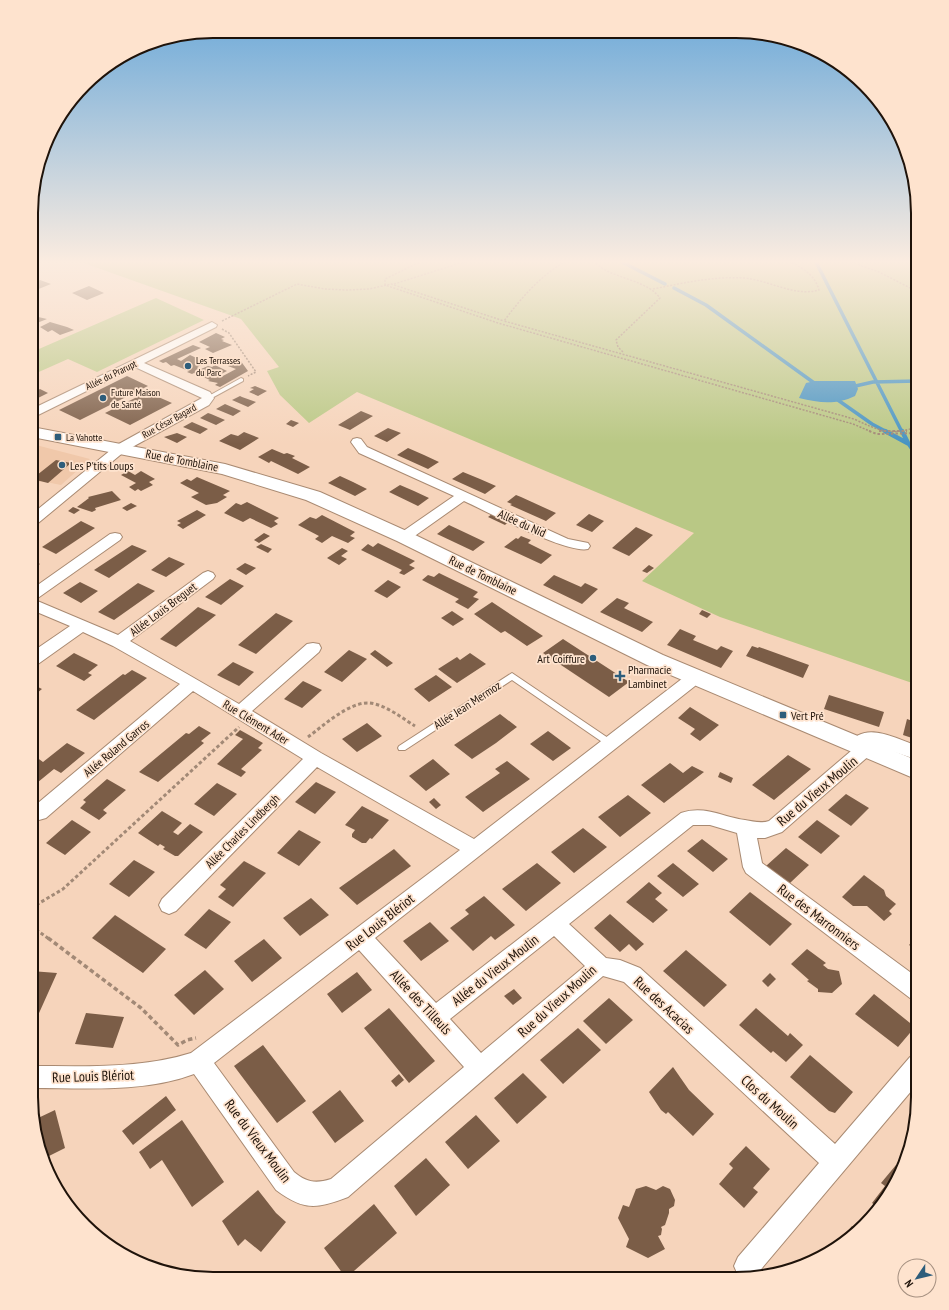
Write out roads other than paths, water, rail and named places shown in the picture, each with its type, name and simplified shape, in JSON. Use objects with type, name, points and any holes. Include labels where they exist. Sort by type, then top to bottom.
[{"type":"main road","name":"Rue de Tomblaine","points":[[38,433],[224,469],[283,485],[337,505],[654,660],[911,768]]},
{"type":"street","name":"Allée du Prarupt","points":[[38,411],[212,325]]},
{"type":"street","name":"Rue César Bagard","points":[[38,516],[120,448],[205,402],[208,398],[206,394],[135,363]]},
{"type":"street","name":"Allée du Nid","points":[[357,442],[363,450],[564,542],[583,546]]},
{"type":"street","points":[[404,537],[463,496]]},
{"type":"street","points":[[38,592],[115,537]]},
{"type":"street","name":"Allée Louis Breguet","points":[[119,642],[208,576]]},
{"type":"street","name":"Rue Clément Ader","points":[[38,607],[119,642],[192,683],[315,758],[475,849]]},
{"type":"street","points":[[38,656],[81,626]]},
{"type":"street","points":[[245,715],[313,648]]},
{"type":"street","name":"Rue Louis Blériot","points":[[38,1077],[109,1078],[186,1067],[199,1061],[611,744],[689,682],[692,677]]},
{"type":"street","name":"Allée Roland Garros","points":[[39,813],[192,683]]},
{"type":"street","name":"Rue du Vieux Moulin","points":[[199,1061],[285,1181],[296,1191],[312,1195],[325,1194],[339,1188],[600,966],[555,923],[688,818],[697,815],[707,816],[762,831],[775,827],[861,747],[867,738],[874,738],[911,751]]},
{"type":"street","name":"Allée Charles Lindbergh","points":[[169,905],[315,758]]},
{"type":"street","name":"Rue des Marronniers","points":[[745,827],[753,867],[911,986]]},
{"type":"street","name":"Allée du Vieux Moulin","points":[[435,1017],[555,923]]},
{"type":"street","name":"Allée des Tilleuls","points":[[361,937],[480,1068]]},
{"type":"street","name":"Rue des Acacias","points":[[600,966],[620,970],[632,975],[704,1042]]},
{"type":"street","name":"Clos du Moulin","points":[[704,1042],[836,1162]]},
{"type":"street","points":[[748,1266],[911,1073]]},
{"type":"lane","points":[[208,398],[241,380]]},
{"type":"lane","name":"Allée Jean Mermoz","points":[[402,748],[512,676],[611,744]]},
{"type":"water","points":[[815,381],[855,381],[858,389],[855,396],[841,401],[821,402],[799,398],[806,383]]},
{"type":"waterway","points":[[730,322],[817,385]]},
{"type":"waterway","points":[[846,322],[877,382]]},
{"type":"waterway","points":[[877,382],[911,381]]},
{"type":"waterway","points":[[851,387],[877,382]]},
{"type":"waterway","points":[[877,382],[902,432]]},
{"type":"waterway","points":[[835,398],[872,424],[887,432]]},
{"type":"waterway","points":[[885,431],[909,444],[911,447]]},
{"type":"waterway","points":[[902,431],[908,443]]},
{"type":"place","name":"Les Terrasses du Parc","points":[[188,366]]},
{"type":"place","name":"Future Maison de Santé","points":[[103,398]]},
{"type":"place","name":"La Vahotte","points":[[58,437]]},
{"type":"place","name":"Les P'tits Loups","points":[[62,465]]},
{"type":"place","name":"Art Coiffure","points":[[593,658]]},
{"type":"place","name":"Pharmacie Lambinet","points":[[620,676]]},
{"type":"place","name":"Vert Pré","points":[[783,715]]}]
